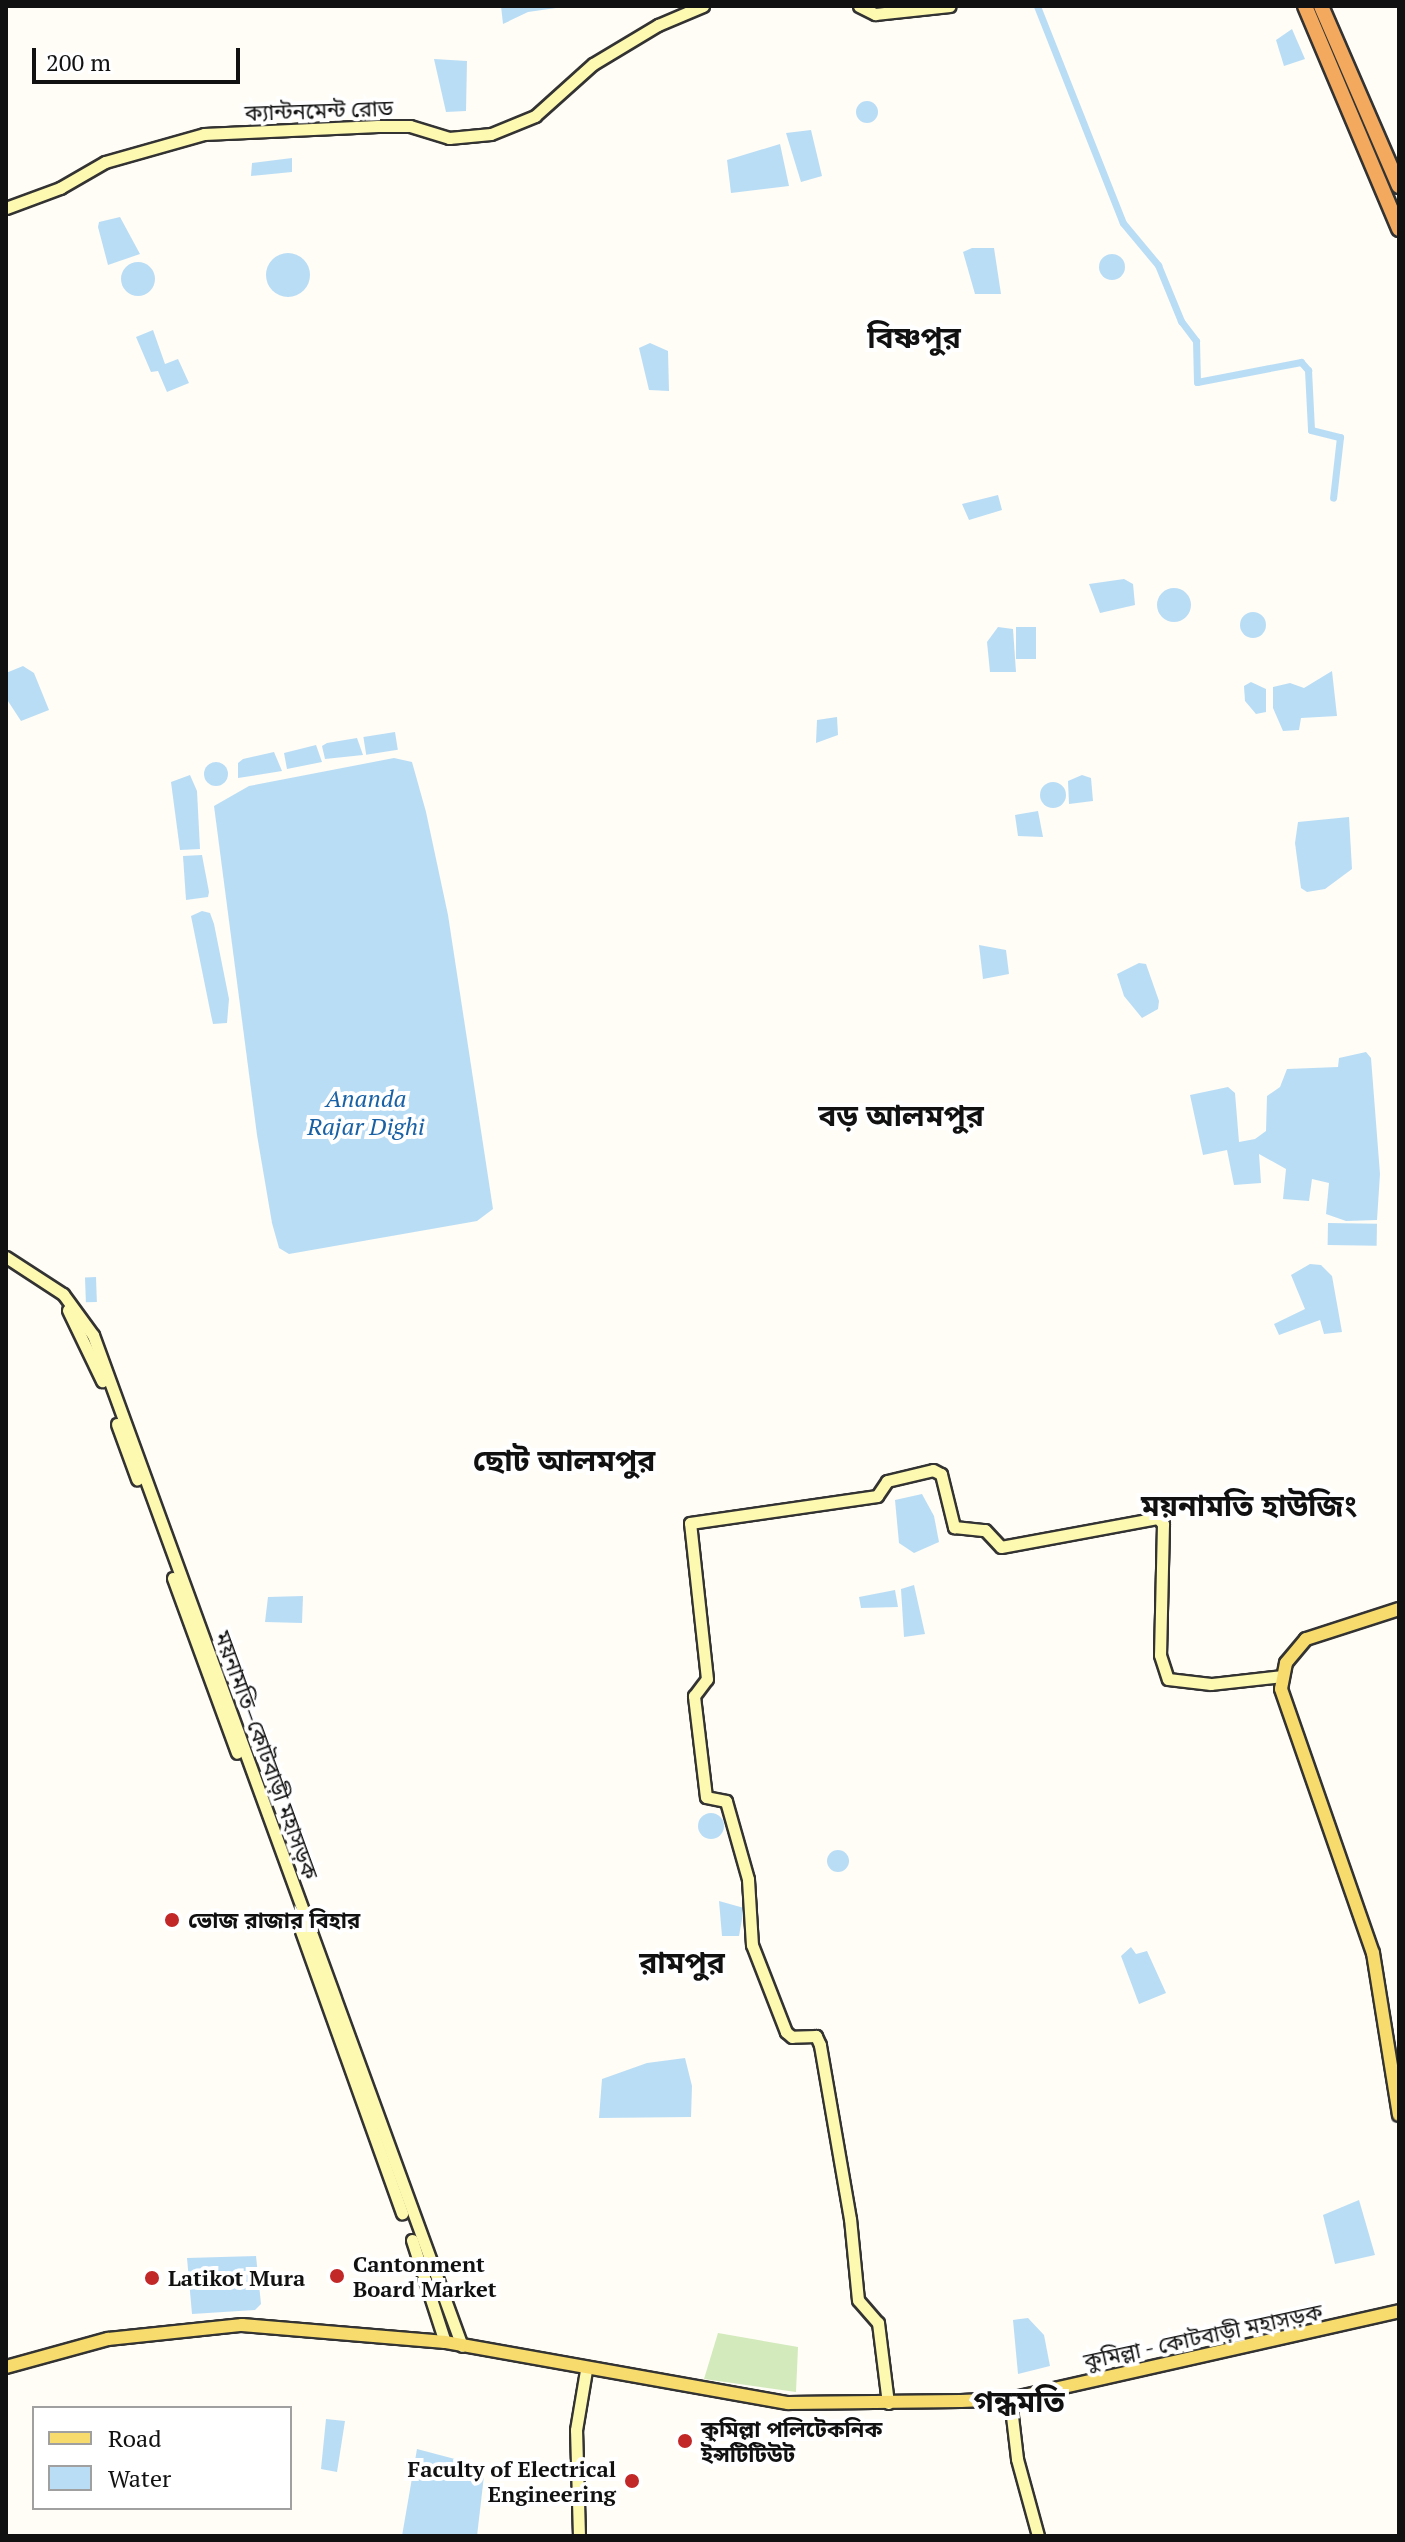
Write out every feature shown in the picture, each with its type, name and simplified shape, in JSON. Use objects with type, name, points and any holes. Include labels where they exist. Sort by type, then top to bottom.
[{"type":"highway","points":[[1305,6],[1399,229]]},
{"type":"highway","points":[[1321,6],[1399,186]]},
{"type":"main road","name":"ক্যান্টনমেন্ট রোড","points":[[6,208],[60,188],[105,162],[204,134],[378,126],[410,126],[449,138],[491,134],[535,116],[593,64],[658,25],[703,6]]},
{"type":"main road","points":[[859,6],[875,14],[950,6]]},
{"type":"main road","name":"ময়নামতি–কোটবাড়ী মহাসড়ক","points":[[6,1257],[63,1294],[97,1344],[462,2346]]},
{"type":"main road","name":"ময়নামতি–কোটবাড়ী মহাসড়ক","points":[[6,1265],[62,1302],[98,1371],[445,2342]]},
{"type":"main road","points":[[888,2403],[878,2323],[858,2300],[852,2229],[820,2045],[816,2036],[792,2037],[786,2032],[752,1945],[748,1879],[726,1801],[706,1797],[694,1696],[707,1679],[690,1523],[877,1496],[887,1481],[933,1470],[941,1474],[954,1527],[985,1530],[1001,1547],[1158,1518],[1163,1524],[1160,1655],[1168,1679],[1211,1684],[1282,1676]]},
{"type":"main road","points":[[1399,1609],[1316,1634],[1295,1649],[1282,1676],[1281,1689],[1373,1953],[1399,2115]]},
{"type":"main road","name":"কুমিল্লা - কোটবাড়ী মহাসড়ক","points":[[6,2367],[108,2339],[242,2325],[445,2342],[586,2370],[788,2403],[1010,2399],[1399,2311]]},
{"type":"main road","points":[[579,2536],[576,2430],[586,2370]]},
{"type":"main road","points":[[1010,2399],[1017,2459],[1038,2536]]},
{"type":"green space","points":[[718,2333],[798,2347],[796,2392],[704,2379]]},
{"type":"water","points":[[501,6],[570,6],[528,12],[503,24]]},
{"type":"water","points":[[1292,29],[1305,59],[1284,66],[1276,40]]},
{"type":"water","points":[[434,59],[467,61],[466,111],[446,112]]},
{"type":"water","points":[[867,101],[878,112],[867,123],[856,112]]},
{"type":"water","points":[[811,130],[822,176],[801,182],[786,133]]},
{"type":"water","points":[[780,144],[789,186],[731,193],[727,160]]},
{"type":"water","points":[[292,158],[292,172],[251,176],[252,163]]},
{"type":"water","points":[[120,217],[140,254],[108,265],[99,222]]},
{"type":"water","points":[[972,248],[994,248],[1001,294],[975,294],[963,252]]},
{"type":"water","points":[[288,253],[303,260],[310,275],[303,290],[288,297],[273,290],[266,275],[273,260]]},
{"type":"water","points":[[1112,254],[1121,258],[1125,267],[1121,276],[1112,280],[1103,276],[1099,267],[1103,258]]},
{"type":"water","points":[[138,262],[150,267],[155,279],[150,291],[138,296],[126,291],[121,279],[126,267]]},
{"type":"water","points":[[153,330],[165,364],[178,359],[189,383],[167,392],[158,371],[151,372],[136,337]]},
{"type":"water","points":[[650,343],[668,351],[669,391],[649,390],[639,348]]},
{"type":"water","points":[[998,495],[1002,510],[969,520],[962,504]]},
{"type":"water","points":[[1124,579],[1133,584],[1135,605],[1100,613],[1089,584]]},
{"type":"water","points":[[1174,588],[1186,593],[1191,605],[1186,617],[1174,622],[1162,617],[1157,605],[1162,593]]},
{"type":"water","points":[[1253,612],[1262,616],[1266,625],[1262,634],[1253,638],[1244,634],[1240,625],[1244,616]]},
{"type":"water","points":[[998,627],[1013,629],[1016,672],[990,672],[987,642]]},
{"type":"water","points":[[1016,627],[1036,627],[1036,659],[1016,659]]},
{"type":"water","points":[[23,666],[34,673],[49,710],[21,721],[6,698],[6,673]]},
{"type":"water","points":[[1332,671],[1337,716],[1301,718],[1299,730],[1283,731],[1273,708],[1273,687],[1290,683],[1304,688]]},
{"type":"water","points":[[1251,682],[1266,689],[1266,712],[1256,714],[1245,701],[1244,686]]},
{"type":"water","points":[[837,717],[838,735],[816,743],[817,720]]},
{"type":"water","points":[[395,732],[398,750],[366,755],[363,737]]},
{"type":"water","points":[[357,738],[363,755],[325,759],[322,746]]},
{"type":"water","points":[[316,745],[322,762],[287,769],[284,753]]},
{"type":"water","points":[[274,752],[282,771],[238,778],[238,763],[243,759]]},
{"type":"water","name":"Ananda Rajar Dighi","points":[[394,758],[412,762],[426,812],[448,915],[493,1209],[477,1221],[289,1254],[279,1248],[272,1223],[257,1135],[214,806],[249,786]]},
{"type":"water","points":[[216,762],[227,769],[228,774],[221,785],[216,786],[205,779],[204,774],[211,763]]},
{"type":"water","points":[[190,775],[197,791],[200,849],[180,850],[171,782]]},
{"type":"water","points":[[1082,775],[1091,778],[1093,801],[1069,804],[1068,781]]},
{"type":"water","points":[[1053,782],[1062,786],[1066,795],[1062,804],[1053,808],[1044,804],[1040,795],[1044,786]]},
{"type":"water","points":[[1038,811],[1043,837],[1018,836],[1015,815]]},
{"type":"water","points":[[1349,817],[1352,869],[1325,889],[1307,892],[1301,888],[1295,843],[1298,822]]},
{"type":"water","points":[[202,855],[208,897],[186,900],[183,856]]},
{"type":"water","points":[[202,911],[210,913],[214,924],[229,999],[227,1023],[213,1024],[191,916]]},
{"type":"water","points":[[979,945],[1006,950],[1009,974],[983,979]]},
{"type":"water","points":[[1139,963],[1146,964],[1159,1001],[1158,1009],[1142,1018],[1124,996],[1117,974]]},
{"type":"water","points":[[1366,1052],[1371,1058],[1380,1174],[1377,1220],[1346,1221],[1326,1214],[1329,1183],[1312,1179],[1309,1201],[1283,1199],[1286,1169],[1259,1154],[1261,1183],[1234,1185],[1227,1150],[1203,1155],[1190,1095],[1228,1087],[1235,1093],[1239,1142],[1255,1139],[1266,1131],[1267,1096],[1280,1087],[1287,1069],[1338,1067],[1339,1058]]},
{"type":"water","points":[[1328,1223],[1377,1224],[1377,1246],[1328,1245]]},
{"type":"water","points":[[1310,1264],[1321,1265],[1332,1276],[1342,1332],[1324,1334],[1320,1320],[1279,1335],[1274,1324],[1305,1309],[1291,1275]]},
{"type":"water","points":[[85,1277],[96,1277],[97,1302],[86,1302]]},
{"type":"water","points":[[922,1494],[934,1516],[939,1542],[914,1553],[899,1543],[895,1500]]},
{"type":"water","points":[[914,1585],[925,1634],[904,1637],[901,1589]]},
{"type":"water","points":[[895,1590],[898,1607],[861,1608],[859,1597]]},
{"type":"water","points":[[303,1596],[302,1623],[265,1622],[268,1597]]},
{"type":"water","points":[[711,1813],[720,1817],[724,1826],[720,1835],[711,1839],[702,1835],[698,1826],[702,1817]]},
{"type":"water","points":[[838,1850],[846,1853],[849,1861],[846,1869],[838,1872],[830,1869],[827,1861],[830,1853]]},
{"type":"water","points":[[719,1901],[744,1908],[739,1936],[722,1936]]},
{"type":"water","points":[[1131,1947],[1136,1954],[1147,1951],[1166,1993],[1139,2004],[1121,1956]]},
{"type":"water","points":[[685,2058],[692,2086],[691,2117],[599,2118],[602,2079],[647,2063]]},
{"type":"water","points":[[1359,2200],[1375,2255],[1335,2264],[1323,2215]]},
{"type":"water","points":[[256,2256],[261,2304],[255,2310],[192,2314],[187,2258]]},
{"type":"water","points":[[1028,2318],[1044,2335],[1050,2366],[1018,2374],[1013,2320]]},
{"type":"water","points":[[326,2419],[345,2421],[337,2472],[321,2469]]},
{"type":"water","points":[[417,2449],[485,2467],[477,2536],[402,2536]]},
{"type":"waterway","points":[[1037,6],[1123,223],[1158,265],[1181,321],[1196,341],[1197,382],[1301,362],[1308,370],[1311,430],[1340,437],[1333,498]]},
{"type":"place","name":"ভোজ রাজার বিহার","points":[[172,1920]]},
{"type":"place","name":"Cantonment Board Market","points":[[337,2276]]},
{"type":"place","name":"Latikot Mura","points":[[152,2278]]},
{"type":"place","name":"কুমিল্লা পলিটেকনিক ইন্সটিটিউট","points":[[685,2441]]},
{"type":"place","name":"Faculty of Electrical Engineering","points":[[632,2481]]},
{"type":"district","name":"বিষ্ণপুর","points":[[914,337]]},
{"type":"district","name":"বড় আলমপুর","points":[[901,1115]]},
{"type":"district","name":"ছোট আলমপুর","points":[[564,1460]]},
{"type":"district","name":"ময়নামতি হাউজিং","points":[[1249,1505]]},
{"type":"district","name":"রামপুর","points":[[682,1962]]},
{"type":"district","name":"গন্ধমতি","points":[[1019,2401]]}]
